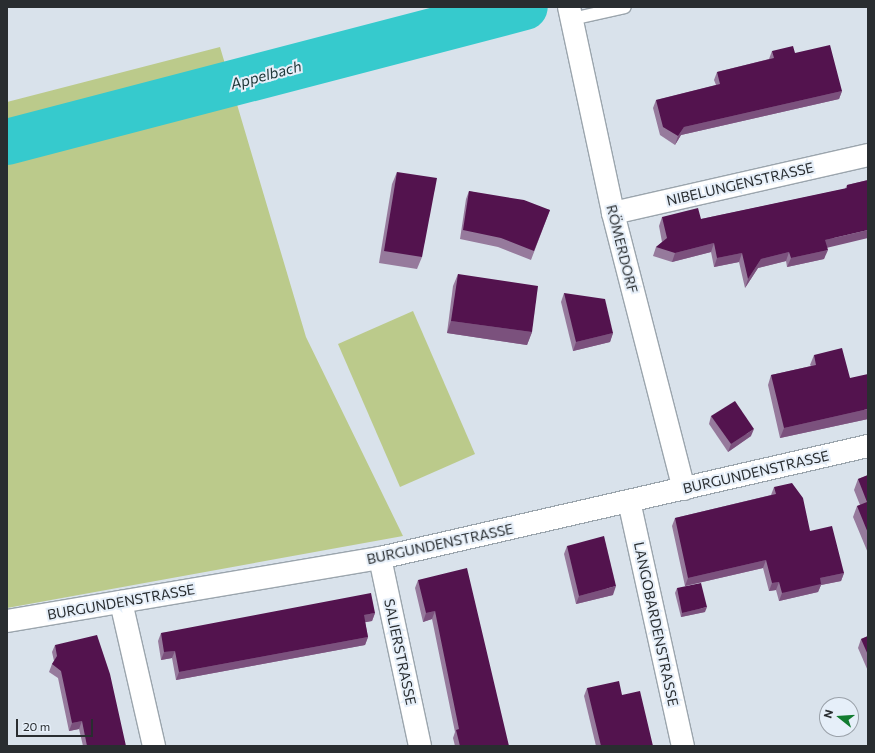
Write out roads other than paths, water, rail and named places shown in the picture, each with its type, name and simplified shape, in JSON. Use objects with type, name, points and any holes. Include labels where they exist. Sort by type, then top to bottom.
[{"type":"street","name":"RÖMERDORF","points":[[570,13],[613,213],[684,489]]},
{"type":"street","name":"NIBELUNGENSTRASSE","points":[[613,213],[868,155]]},
{"type":"street","name":"BURGUNDENSTRASSE","points":[[7,621],[380,558],[868,446]]},
{"type":"street","name":"LANGOBARDENSTRASSE","points":[[629,501],[683,746]]},
{"type":"street","name":"SALIERSTRASSE","points":[[380,558],[420,746]]},
{"type":"street","points":[[121,602],[154,746]]},
{"type":"lane","points":[[570,13],[625,7]]},
{"type":"waterway","name":"Appelbach","points":[[7,142],[525,7]]}]
